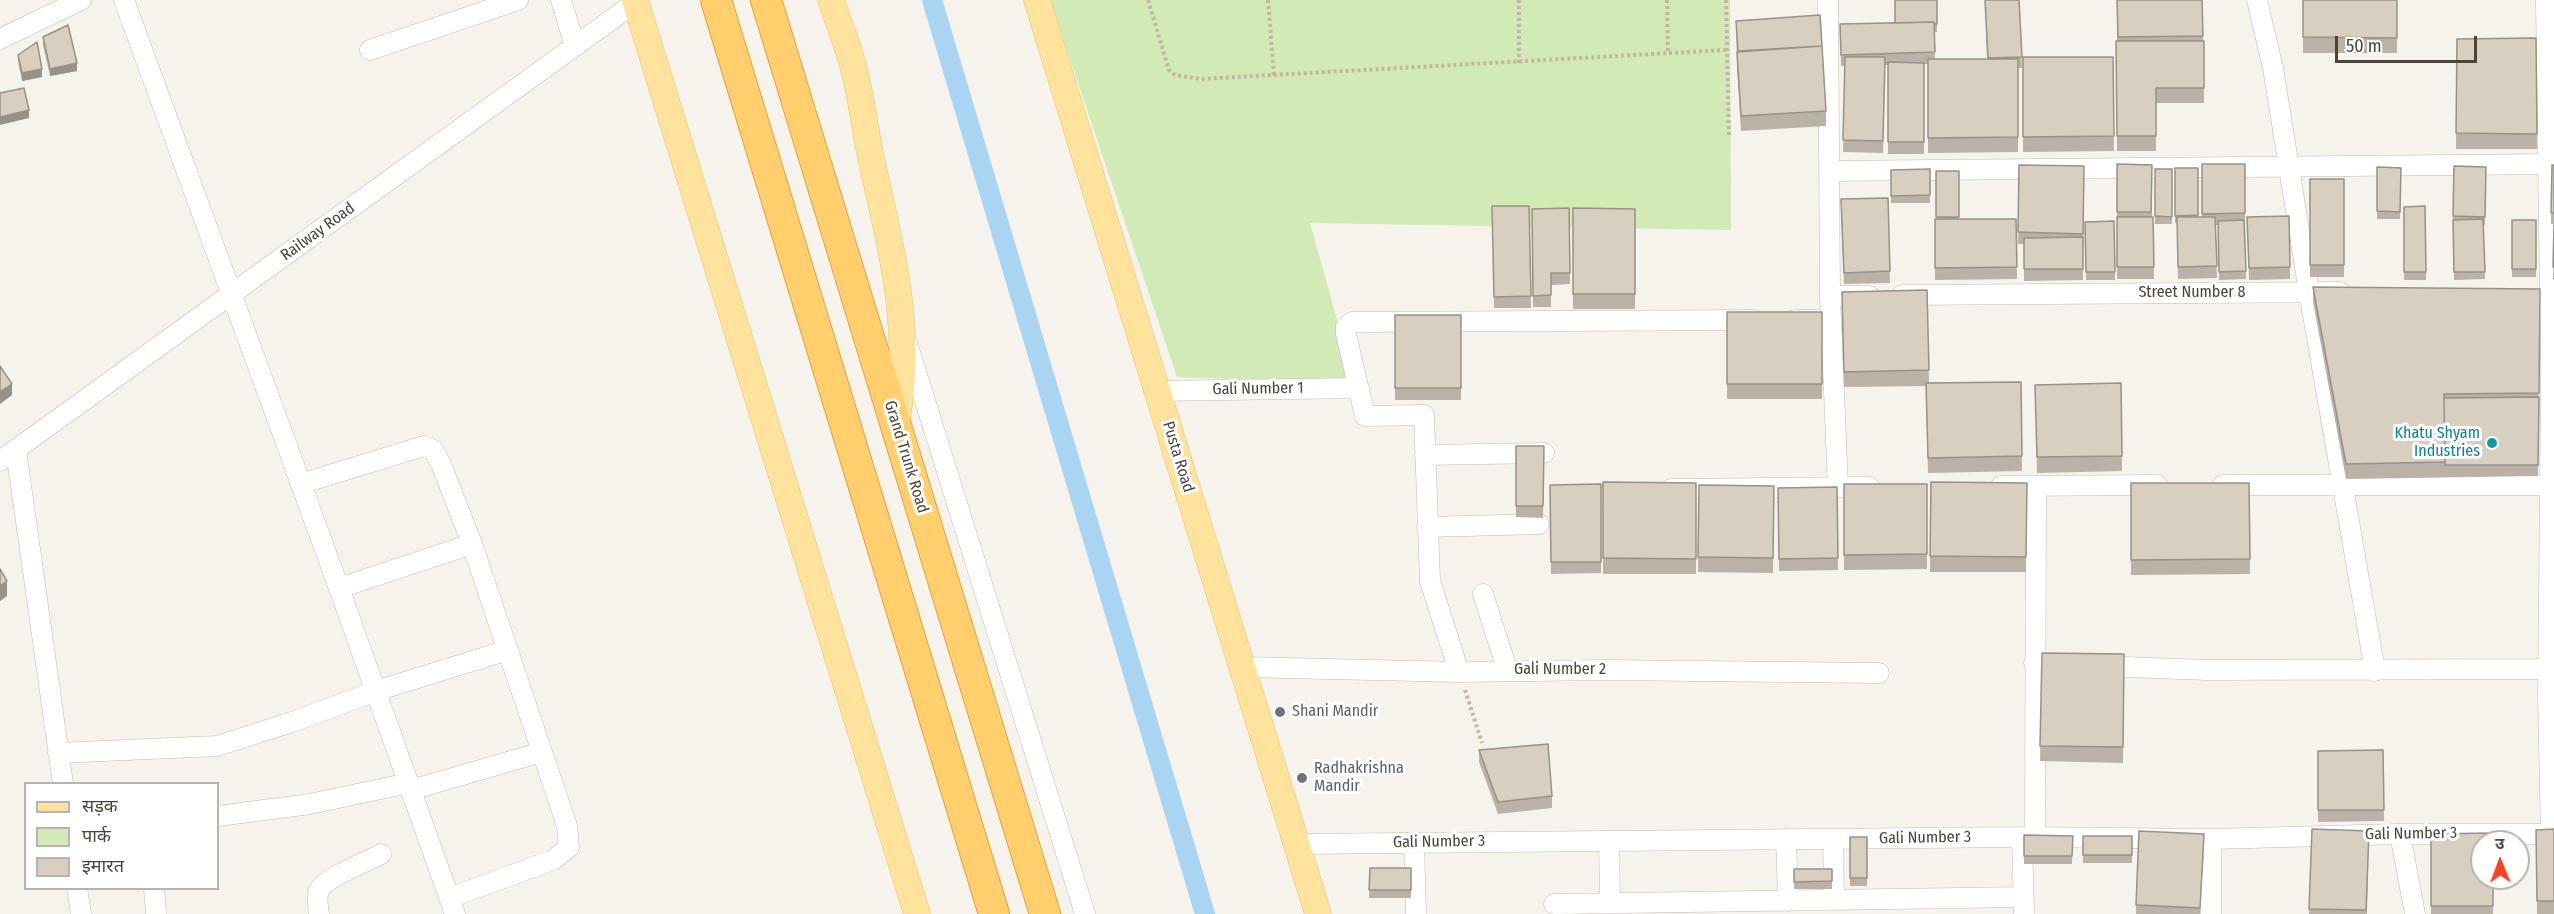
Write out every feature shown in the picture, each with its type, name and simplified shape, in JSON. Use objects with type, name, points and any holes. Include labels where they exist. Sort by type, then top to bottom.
[{"type":"highway","points":[[716,0],[994,914]]},
{"type":"highway","name":"Grand Trunk Road","points":[[766,0],[1045,914]]},
{"type":"main road","points":[[831,0],[856,76],[892,254],[904,332],[902,393],[896,423]]},
{"type":"main road","name":"Pusta Road","points":[[1037,0],[1318,914]]},
{"type":"main road","points":[[635,1],[917,914]]},
{"type":"street","points":[[0,39],[81,0]]},
{"type":"street","points":[[124,0],[300,484],[339,588],[452,906],[564,854],[569,847],[567,826],[472,544],[441,464],[433,450],[424,446],[300,484]]},
{"type":"street","points":[[370,50],[518,0]]},
{"type":"street","points":[[561,0],[575,46]]},
{"type":"street","points":[[1828,0],[1830,296],[1838,487]]},
{"type":"street","points":[[2257,0],[2273,68],[2308,292],[2374,671]]},
{"type":"street","points":[[2546,0],[2551,164],[2546,290],[2552,369],[2552,624],[2549,669],[2552,834]]},
{"type":"street","name":"Railway Road","points":[[8,455],[635,1]]},
{"type":"street","points":[[1829,171],[2551,164]]},
{"type":"street","name":"Street Number 8","points":[[1830,296],[2356,292]]},
{"type":"street","points":[[1460,672],[1430,581],[1424,415],[1365,416],[1346,327],[1352,322],[1831,320]]},
{"type":"street","points":[[904,332],[1085,914]]},
{"type":"street","name":"Gali Number 1","points":[[1158,390],[1359,388]]},
{"type":"street","points":[[1425,455],[1544,453]]},
{"type":"street","points":[[8,455],[63,782]]},
{"type":"street","points":[[1978,486],[2177,485]]},
{"type":"street","points":[[2201,485],[2551,485]]},
{"type":"street","points":[[1554,904],[1834,900],[2024,906],[2034,663],[2036,486]]},
{"type":"street","points":[[1649,489],[1884,487]]},
{"type":"street","points":[[1427,527],[1539,524]]},
{"type":"street","points":[[339,588],[472,544]]},
{"type":"street","points":[[1483,594],[1507,669]]},
{"type":"street","points":[[58,753],[217,746],[376,691],[508,650]]},
{"type":"street","points":[[2034,663],[2208,670],[2549,669]]},
{"type":"street","name":"Gali Number 2","points":[[1242,668],[1460,672],[1507,669],[1879,673]]},
{"type":"street","points":[[219,816],[310,804],[410,786],[542,752]]},
{"type":"street","points":[[2400,834],[2415,914]]},
{"type":"street","name":"Gali Number 3","points":[[1297,844],[2028,837],[2211,839],[2400,834],[2552,834]]},
{"type":"street","points":[[1786,839],[1788,901]]},
{"type":"street","points":[[1833,839],[1834,900]]},
{"type":"street","points":[[2211,839],[2211,914]]},
{"type":"street","points":[[1609,841],[1610,903]]},
{"type":"street","points":[[1414,843],[1416,914]]},
{"type":"street","points":[[319,914],[320,889],[332,879],[381,854]]},
{"type":"street","points":[[77,890],[81,914]]},
{"type":"street","points":[[153,890],[156,914]]},
{"type":"path","points":[[1148,0],[1169,70],[1175,75],[1200,79],[1725,50]]},
{"type":"path","points":[[1268,0],[1274,76]]},
{"type":"path","points":[[1519,0],[1519,63]]},
{"type":"path","points":[[1667,0],[1668,54]]},
{"type":"path","points":[[1726,0],[1725,50],[1729,137]]},
{"type":"path","points":[[1460,672],[1482,743]]},
{"type":"green space","points":[[1050,0],[1730,0],[1731,230],[1310,223],[1355,384],[1177,377]]},
{"type":"building","points":[[1895,0],[1937,0],[1937,24],[1934,22],[1895,23]]},
{"type":"building","points":[[1985,0],[2019,0],[2022,57],[1988,58]]},
{"type":"building","points":[[2117,0],[2202,0],[2203,36],[2118,37]]},
{"type":"building","points":[[2303,0],[2397,0],[2397,38],[2303,37]]},
{"type":"building","points":[[1820,15],[1822,46],[1738,51],[1736,21]]},
{"type":"building","points":[[1934,22],[1935,52],[1841,55],[1840,24]]},
{"type":"building","points":[[68,25],[77,63],[50,69],[43,37]]},
{"type":"building","points":[[2536,38],[2537,134],[2456,133],[2457,39]]},
{"type":"building","points":[[2116,41],[2204,41],[2204,88],[2156,88],[2156,136],[2117,136]]},
{"type":"building","points":[[37,42],[42,69],[22,73],[18,55]]},
{"type":"building","points":[[1822,46],[1826,111],[1741,116],[1737,52]]},
{"type":"building","points":[[1845,57],[1885,57],[1883,141],[1843,140]]},
{"type":"building","points":[[2023,57],[2113,57],[2114,136],[2023,137]]},
{"type":"building","points":[[1928,59],[2018,59],[2018,137],[1928,138]]},
{"type":"building","points":[[1888,62],[1924,63],[1924,142],[1888,142]]},
{"type":"building","points":[[24,88],[29,110],[0,117],[0,93]]},
{"type":"building","points":[[2117,164],[2152,165],[2151,212],[2117,212]]},
{"type":"building","points":[[2202,164],[2245,164],[2245,213],[2202,214]]},
{"type":"building","points":[[2019,165],[2084,166],[2083,234],[2018,232]]},
{"type":"building","points":[[2552,165],[2554,165],[2554,213],[2551,213]]},
{"type":"building","points":[[2454,166],[2486,167],[2485,217],[2453,216]]},
{"type":"building","points":[[2377,167],[2401,168],[2400,212],[2377,211]]},
{"type":"building","points":[[2175,168],[2198,168],[2198,215],[2175,216]]},
{"type":"building","points":[[1930,169],[1930,195],[1891,196],[1891,170]]},
{"type":"building","points":[[2155,169],[2172,169],[2172,217],[2155,216]]},
{"type":"building","points":[[1936,171],[1959,171],[1959,217],[1936,217]]},
{"type":"building","points":[[2310,179],[2344,179],[2344,265],[2310,265]]},
{"type":"building","points":[[1888,198],[1890,271],[1844,273],[1841,199]]},
{"type":"building","points":[[1492,206],[1529,206],[1531,296],[1494,297]]},
{"type":"building","points":[[2425,206],[2426,272],[2404,272],[2404,207]]},
{"type":"building","points":[[1569,208],[1570,273],[1551,273],[1551,295],[1533,296],[1532,209]]},
{"type":"building","points":[[1573,208],[1635,209],[1635,294],[1573,294]]},
{"type":"building","points":[[2289,216],[2290,267],[2249,268],[2247,217]]},
{"type":"building","points":[[2117,217],[2153,217],[2154,267],[2117,267]]},
{"type":"building","points":[[2177,217],[2215,217],[2217,266],[2178,267]]},
{"type":"building","points":[[1935,219],[2016,219],[2017,267],[1935,268]]},
{"type":"building","points":[[2483,219],[2485,272],[2454,272],[2453,220]]},
{"type":"building","points":[[2244,220],[2246,271],[2219,272],[2218,221]]},
{"type":"building","points":[[2512,220],[2536,220],[2536,269],[2512,269]]},
{"type":"building","points":[[2114,221],[2115,272],[2086,272],[2085,222]]},
{"type":"building","points":[[2083,237],[2083,269],[2024,269],[2024,238]]},
{"type":"building","points":[[2313,287],[2540,289],[2539,393],[2444,394],[2445,462],[2346,464]]},
{"type":"building","points":[[1927,290],[1929,370],[1844,372],[1842,292]]},
{"type":"building","points":[[1727,312],[1822,312],[1822,384],[1727,384]]},
{"type":"building","points":[[1395,315],[1461,315],[1461,388],[1395,388]]},
{"type":"building","points":[[0,366],[12,384],[0,392]]},
{"type":"building","points":[[2021,382],[2022,456],[1928,458],[1926,383]]},
{"type":"building","points":[[2121,383],[2122,456],[2037,457],[2035,385]]},
{"type":"building","name":"Khatu Shyam Industries","points":[[2539,397],[2538,465],[2445,465],[2444,398]]},
{"type":"building","points":[[1516,446],[1544,446],[1543,506],[1516,506]]},
{"type":"building","points":[[1603,482],[1696,483],[1696,559],[1603,558]]},
{"type":"building","points":[[1931,482],[2027,483],[2026,557],[1930,556]]},
{"type":"building","points":[[2131,483],[2249,483],[2250,559],[2131,560]]},
{"type":"building","points":[[1601,484],[1601,562],[1551,562],[1550,485]]},
{"type":"building","points":[[1844,484],[1927,484],[1927,554],[1844,555]]},
{"type":"building","points":[[1699,485],[1774,486],[1773,558],[1698,557]]},
{"type":"building","points":[[1837,487],[1838,558],[1779,559],[1778,488]]},
{"type":"building","points":[[0,569],[7,581],[0,586]]},
{"type":"building","points":[[2042,653],[2124,654],[2123,747],[2040,746]]},
{"type":"building","points":[[1548,744],[1552,796],[1498,802],[1479,750]]},
{"type":"building","points":[[2383,750],[2384,810],[2318,810],[2318,751]]},
{"type":"building","points":[[2312,829],[2369,831],[2366,910],[2309,909]]},
{"type":"building","points":[[2554,829],[2554,901],[2537,901],[2536,830]]},
{"type":"building","points":[[2139,831],[2204,834],[2200,908],[2136,905]]},
{"type":"building","points":[[2470,833],[2470,890],[2493,890],[2493,906],[2431,906],[2431,834]]},
{"type":"building","points":[[2024,835],[2073,836],[2072,856],[2024,856]]},
{"type":"building","points":[[2083,836],[2132,836],[2132,855],[2083,855]]},
{"type":"building","points":[[1850,837],[1867,837],[1867,878],[1850,878]]},
{"type":"building","points":[[1370,868],[1411,868],[1411,890],[1369,890]]},
{"type":"building","points":[[1794,869],[1832,869],[1832,881],[1794,882]]},
{"type":"waterway","points":[[932,0],[1205,914]]},
{"type":"place","name":"Khatu Shyam Industries","points":[[2492,443]]},
{"type":"place","name":"Shani Mandir","points":[[1280,712]]},
{"type":"place","name":"Radhakrishna Mandir","points":[[1302,778]]}]
